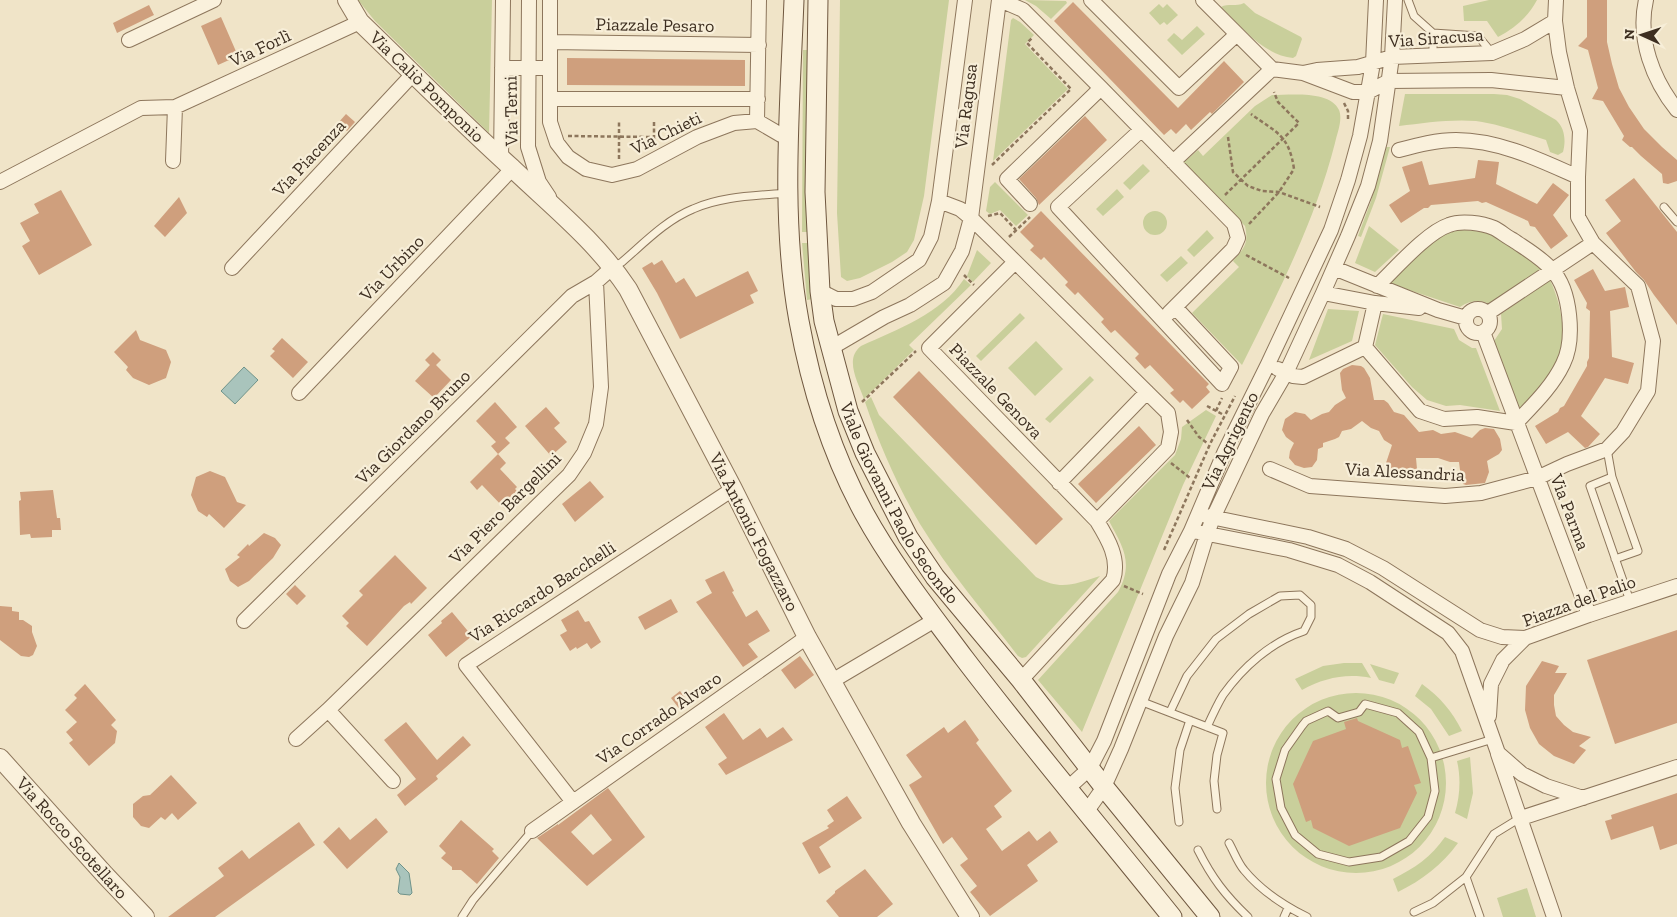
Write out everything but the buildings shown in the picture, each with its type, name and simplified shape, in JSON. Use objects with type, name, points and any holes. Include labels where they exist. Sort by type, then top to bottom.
[{"type":"main road","name":"Viale Giovanni Paolo Secondo","points":[[794,0],[789,193],[792,259],[799,320],[813,383],[826,427],[842,467],[863,511],[886,551],[935,620],[1002,708],[1172,917]]},
{"type":"main road","name":"Viale Giovanni Paolo Secondo","points":[[818,0],[815,192],[820,291],[824,321],[848,411],[865,453],[908,537],[935,577],[1021,680],[1104,787],[1210,917]]},
{"type":"street","points":[[129,40],[214,0]]},
{"type":"street","name":"Via Caliò Pomponio","points":[[347,0],[360,22],[507,164]]},
{"type":"street","name":"Via Terni","points":[[503,0],[502,68],[507,164]]},
{"type":"street","name":"Via Terni","points":[[529,0],[528,147],[539,182],[561,214]]},
{"type":"street","name":"Via Chieti","points":[[550,0],[550,122],[557,143],[568,157],[586,169],[612,175],[637,169],[697,137],[734,123],[757,121]]},
{"type":"street","points":[[759,0],[757,121],[781,134],[790,136]]},
{"type":"street","name":"Via Ragusa","points":[[820,291],[836,299],[853,299],[872,292],[920,260],[931,237],[939,201],[965,0]]},
{"type":"street","points":[[999,0],[1023,10],[1234,224],[1238,238],[1232,249],[1162,319]]},
{"type":"street","name":"Via Ragusa","points":[[831,348],[884,317],[910,305],[944,283],[962,251],[971,218],[999,0]]},
{"type":"street","points":[[1091,0],[1179,88],[1237,34]]},
{"type":"street","points":[[1203,0],[1272,68],[1303,73],[1353,92],[1368,92],[1389,81],[1491,80],[1567,88]]},
{"type":"street","name":"Via Agrigento","points":[[1068,788],[1090,768],[1104,741],[1169,574],[1192,530],[1224,451],[1268,364],[1331,230],[1351,171],[1360,136],[1373,63],[1376,0]]},
{"type":"street","name":"Via Agrigento","points":[[1087,811],[1104,787],[1166,636],[1192,583],[1213,518],[1262,414],[1286,373],[1334,268],[1368,186],[1380,141],[1389,81],[1395,0]]},
{"type":"street","points":[[1399,150],[1424,143],[1457,140],[1490,144],[1528,155],[1578,177],[1580,131],[1567,88],[1559,52],[1554,21],[1556,0]]},
{"type":"street","points":[[1646,0],[1645,43],[1654,74],[1677,110]]},
{"type":"street","name":"Via Siracusa","points":[[1303,73],[1358,67],[1392,57],[1492,53],[1525,40],[1554,21]]},
{"type":"street","name":"Via Forlì","points":[[0,182],[141,108],[175,108],[360,22]]},
{"type":"street","name":"Piazzale Pesaro","points":[[550,42],[758,45]]},
{"type":"street","points":[[502,68],[550,68]]},
{"type":"street","points":[[1173,162],[1272,68]]},
{"type":"street","name":"Via Piacenza","points":[[232,268],[413,74]]},
{"type":"street","points":[[1030,204],[1007,179],[1101,88]]},
{"type":"street","points":[[550,99],[758,100]]},
{"type":"street","points":[[173,162],[175,108]]},
{"type":"street","points":[[1141,130],[1058,208],[1222,384],[1231,366],[1175,307]]},
{"type":"street","name":"Via Antonio Fogazzaro","points":[[507,164],[589,240],[614,267],[628,289],[733,489],[807,637],[911,822],[969,916]]},
{"type":"street","name":"Via Urbino","points":[[299,393],[507,164]]},
{"type":"street","name":"Via Alessandria","points":[[1270,469],[1310,486],[1446,496],[1481,494],[1537,478],[1607,449],[1623,432],[1648,391],[1653,341],[1638,286],[1593,243],[1578,217],[1578,177]]},
{"type":"street","points":[[939,201],[960,208],[971,218],[1168,413],[1171,432],[1168,448],[1097,521]]},
{"type":"street","points":[[1365,348],[1420,411],[1444,419],[1477,417],[1516,423],[1547,390],[1564,363],[1570,334],[1569,307],[1561,282],[1553,270],[1494,228],[1472,223],[1451,224],[1435,231],[1377,286]]},
{"type":"street","points":[[1488,313],[1593,243]]},
{"type":"street","name":"Piazzale Genova","points":[[1015,262],[929,348],[1097,521],[1107,538],[1116,571],[1113,580],[1021,680]]},
{"type":"street","name":"Via Giordano Bruno","points":[[244,621],[572,296],[596,282],[614,267]]},
{"type":"street","points":[[1334,268],[1438,310],[1466,318]]},
{"type":"street","name":"Via Piero Bargellini","points":[[296,739],[568,475],[584,453],[596,424],[601,387],[596,282]]},
{"type":"street","points":[[1323,293],[1375,303],[1438,310]]},
{"type":"street","points":[[1365,348],[1375,303]]},
{"type":"street","points":[[1478,308],[1488,313],[1490,324],[1483,332],[1475,333],[1468,329],[1466,318],[1470,311],[1478,308]]},
{"type":"street","name":"Via Parma","points":[[1483,332],[1589,615]]},
{"type":"street","points":[[1268,364],[1286,373],[1303,377],[1365,348]]},
{"type":"street","points":[[1059,483],[1147,392]]},
{"type":"street","name":"Via Riccardo Bacchelli","points":[[573,802],[466,665],[733,489]]},
{"type":"street","points":[[1198,514],[1308,537],[1346,549],[1382,568],[1480,630],[1502,637],[1525,638]]},
{"type":"street","points":[[1192,530],[1207,534]]},
{"type":"street","name":"Piazza del Palio","points":[[1207,534],[1289,550],[1338,565],[1370,582],[1448,633],[1462,651],[1488,721],[1554,917]]},
{"type":"street","name":"Piazza del Palio","points":[[1488,721],[1491,684],[1503,660],[1525,638],[1677,586]]},
{"type":"street","points":[[832,681],[935,620]]},
{"type":"street","name":"Via Corrado Alvaro","points":[[532,830],[807,637]]},
{"type":"street","points":[[328,710],[393,782]]},
{"type":"street","points":[[1498,753],[1522,774],[1546,786],[1583,798]]},
{"type":"street","name":"Via Rocco Scotellaro","points":[[0,758],[98,868],[145,917]]},
{"type":"street","points":[[1521,818],[1677,767]]},
{"type":"lane","points":[[1408,0],[1414,16],[1433,33],[1478,36],[1492,53]]},
{"type":"lane","points":[[1433,33],[1433,55]]},
{"type":"lane","points":[[614,267],[671,221],[692,209],[727,198],[789,193]]},
{"type":"lane","points":[[1664,207],[1677,222]]},
{"type":"lane","points":[[1607,449],[1612,477],[1638,551],[1615,559]]},
{"type":"lane","points":[[1612,477],[1590,486],[1630,602]]},
{"type":"lane","points":[[1170,712],[1187,676],[1216,639],[1249,614],[1280,596],[1300,595],[1311,605],[1311,617],[1304,631],[1289,636],[1266,651],[1243,671],[1223,696],[1207,727]]},
{"type":"lane","points":[[1139,700],[1223,733],[1217,755],[1214,781],[1217,810]]},
{"type":"lane","points":[[1365,704],[1398,713],[1419,732],[1431,758],[1435,791],[1428,816],[1409,841],[1381,857],[1349,862],[1318,854],[1296,835],[1281,808],[1276,779],[1285,750],[1306,721],[1328,711],[1338,718],[1359,712],[1365,704]]},
{"type":"lane","points":[[1179,822],[1175,788],[1180,750],[1190,720]]},
{"type":"lane","points":[[1431,758],[1494,739]]},
{"type":"lane","points":[[1414,912],[1433,902],[1466,877],[1494,834],[1521,818]]},
{"type":"lane","points":[[462,917],[473,900],[532,830]]},
{"type":"lane","points":[[1229,843],[1243,869],[1266,893],[1288,908],[1307,917]]},
{"type":"lane","points":[[1198,850],[1210,873],[1228,898],[1248,917]]},
{"type":"lane","points":[[1466,877],[1480,917]]},
{"type":"lane","points":[[1284,917],[1288,908]]},
{"type":"path","points":[[991,158],[990,168],[1071,89],[1027,43],[1036,34]]},
{"type":"path","points":[[1222,198],[1299,123],[1278,102],[1274,92]]},
{"type":"path","points":[[1248,225],[1279,192],[1294,169],[1292,152],[1284,138],[1251,114]]},
{"type":"path","points":[[619,163],[620,122]]},
{"type":"path","points":[[654,122],[654,147]]},
{"type":"path","points":[[567,136],[654,137]]},
{"type":"path","points":[[1228,137],[1233,172],[1248,186],[1262,191],[1279,192],[1320,207]]},
{"type":"path","points":[[984,212],[989,217],[1000,213],[1016,230]]},
{"type":"path","points":[[1246,255],[1289,278]]},
{"type":"path","points":[[964,276],[974,285]]},
{"type":"path","points":[[862,402],[917,350]]},
{"type":"path","points":[[1216,411],[1224,394]]},
{"type":"path","points":[[1207,406],[1222,414]]},
{"type":"path","points":[[1187,420],[1199,437],[1207,443]]},
{"type":"path","points":[[1168,460],[1190,478]]},
{"type":"path","points":[[1120,584],[1143,594]]},
{"type":"green space","points":[[358,0],[492,0],[489,133],[375,21]]},
{"type":"green space","points":[[840,0],[949,0],[924,196],[914,240],[907,252],[892,262],[860,278],[847,281],[841,277],[837,213]]},
{"type":"green space","points":[[1025,0],[1066,1],[1067,3],[1051,19],[1036,6]]},
{"type":"green space","points":[[1489,0],[1537,0],[1530,12],[1520,22],[1498,37],[1487,21],[1464,21],[1463,6]]},
{"type":"green space","points":[[1244,3],[1255,13],[1301,37],[1296,56],[1293,58],[1272,52],[1254,39],[1221,7]]},
{"type":"green space","points":[[1159,4],[1163,8],[1167,4],[1178,15],[1167,25],[1164,22],[1160,25],[1149,13]]},
{"type":"green space","points":[[1013,18],[1034,35],[1025,44],[1068,89],[993,161],[1011,20]]},
{"type":"green space","points":[[1197,26],[1205,34],[1182,55],[1167,40],[1174,33],[1182,40]]},
{"type":"green space","points":[[803,50],[809,50],[807,232],[802,232]]},
{"type":"green space","points":[[1299,94],[1319,96],[1327,99],[1339,110],[1340,122],[1327,172],[1306,229],[1282,284],[1242,365],[1192,313],[1239,267],[1233,261],[1245,245],[1245,226],[1183,164],[1198,150],[1203,156],[1255,106],[1272,95]]},
{"type":"green space","points":[[1405,94],[1494,94],[1520,99],[1559,123],[1564,135],[1563,152],[1558,155],[1550,152],[1546,140],[1485,122],[1447,121],[1399,126]]},
{"type":"green space","points":[[1386,147],[1390,147],[1376,198],[1361,237],[1358,236],[1371,201]]},
{"type":"green space","points":[[1143,164],[1150,171],[1130,190],[1123,183]]},
{"type":"green space","points":[[995,182],[1028,215],[1016,226],[1000,210],[990,214],[986,211],[990,187]]},
{"type":"green space","points":[[1117,189],[1124,197],[1103,216],[1096,209]]},
{"type":"green space","points":[[1155,211],[1160,212],[1166,218],[1166,228],[1160,234],[1155,235],[1150,234],[1144,228],[1143,223],[1144,218],[1150,212]]},
{"type":"green space","points":[[1369,226],[1399,250],[1375,272],[1355,263]]},
{"type":"green space","points":[[1456,229],[1484,232],[1498,237],[1544,269],[1492,305],[1476,301],[1460,307],[1388,283],[1440,235]]},
{"type":"green space","points":[[1207,230],[1214,238],[1194,257],[1187,250]]},
{"type":"green space","points":[[802,243],[808,243],[813,299],[807,300]]},
{"type":"green space","points":[[977,250],[991,263],[973,282],[967,276]]},
{"type":"green space","points":[[1181,256],[1188,263],[1167,282],[1160,275]]},
{"type":"green space","points":[[964,279],[971,285],[909,345],[914,350],[864,399],[854,371],[853,357],[856,351],[861,346],[904,327],[931,311],[943,302]]},
{"type":"green space","points":[[1550,280],[1558,300],[1562,322],[1563,333],[1560,354],[1549,378],[1520,411],[1494,341],[1502,329],[1501,314]]},
{"type":"green space","points":[[1328,309],[1359,311],[1352,341],[1309,360]]},
{"type":"green space","points":[[1020,313],[1025,318],[981,361],[976,356]]},
{"type":"green space","points":[[1383,314],[1454,329],[1459,340],[1472,348],[1476,348],[1500,411],[1460,405],[1446,406],[1427,400],[1412,387],[1375,345]]},
{"type":"green space","points":[[1036,341],[1063,369],[1035,396],[1008,368]]},
{"type":"green space","points":[[1090,376],[1094,380],[1050,423],[1045,419]]},
{"type":"green space","points":[[871,397],[879,415],[1036,577],[1053,584],[1068,585],[1100,576],[1026,657],[1018,656],[955,575],[920,524],[896,479],[876,433],[865,402]]},
{"type":"green space","points":[[1206,410],[1216,416],[1183,485],[1082,732],[1038,680],[1118,592],[1123,582],[1126,564],[1125,555],[1109,521],[1175,455],[1181,439],[1182,427]]},
{"type":"green space","points":[[1362,663],[1371,678],[1344,676],[1319,682],[1302,690],[1295,679],[1323,666]]},
{"type":"green space","points":[[1370,664],[1399,673],[1394,684],[1379,680]]},
{"type":"green space","points":[[1422,684],[1445,705],[1462,731],[1449,736],[1431,709],[1415,696]]},
{"type":"green space","points":[[1365,693],[1374,694],[1399,703],[1420,719],[1436,740],[1445,765],[1445,801],[1436,826],[1420,847],[1399,863],[1391,866],[1374,872],[1347,873],[1338,872],[1313,863],[1286,840],[1276,826],[1267,801],[1266,774],[1267,765],[1276,740],[1299,713],[1313,703],[1338,694]]},
{"type":"green space","points":[[1470,757],[1473,793],[1467,819],[1455,813],[1459,787],[1457,761]]},
{"type":"green space","points":[[1445,837],[1458,843],[1431,871],[1398,892],[1393,879],[1422,861]]},
{"type":"green space","points":[[1527,888],[1536,917],[1503,917],[1497,898]]},
{"type":"water","points":[[244,367],[258,380],[235,404],[221,391]]},
{"type":"water","points":[[399,863],[409,873],[412,893],[410,895],[398,892],[400,877],[396,869]]}]
